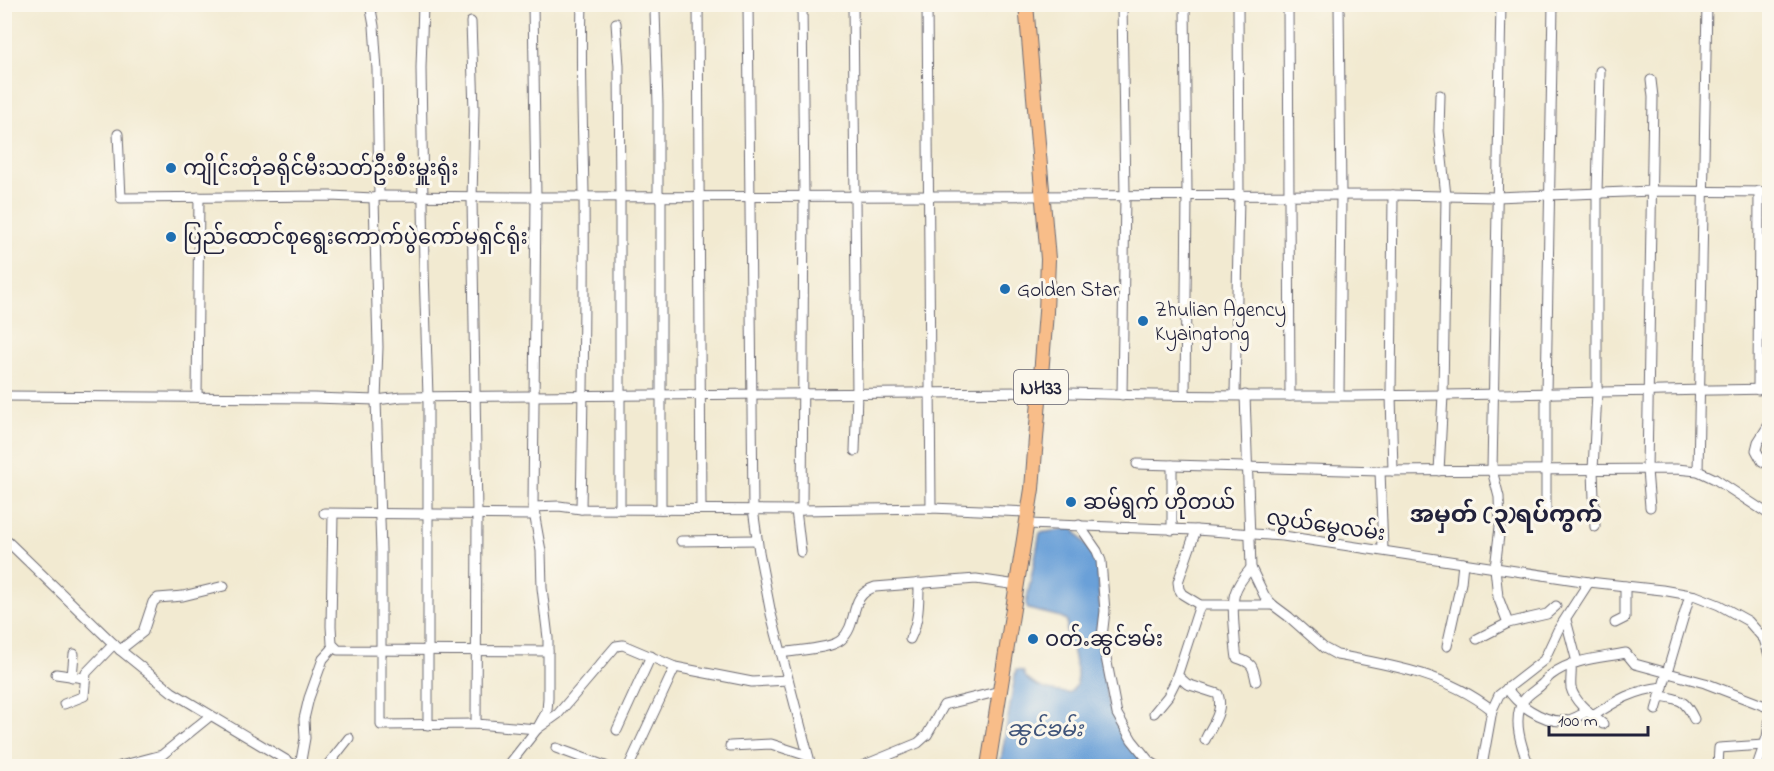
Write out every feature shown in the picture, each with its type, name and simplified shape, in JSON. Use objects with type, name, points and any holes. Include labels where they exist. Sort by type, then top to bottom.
[{"type":"highway","name":"NH33","points":[[988,766],[1028,518],[1041,392],[1048,260],[1026,4]]},
{"type":"street","points":[[370,4],[377,70],[378,347],[376,400],[380,515],[381,725],[477,724],[537,729],[558,714],[616,646],[623,645],[675,667],[752,682],[788,680]]},
{"type":"street","points":[[423,4],[421,68],[424,303],[428,397],[428,725]]},
{"type":"street","points":[[508,766],[537,729],[547,711],[549,698],[541,551],[535,511],[533,396],[536,198],[533,4]]},
{"type":"street","points":[[581,509],[584,396],[584,196],[580,60],[582,4]]},
{"type":"street","points":[[657,4],[661,509]]},
{"type":"street","points":[[698,4],[701,510]]},
{"type":"street","points":[[748,4],[753,509],[757,540],[781,653],[811,766]]},
{"type":"street","points":[[801,552],[799,510],[803,394],[804,196],[802,4]]},
{"type":"street","points":[[853,4],[855,451]]},
{"type":"street","points":[[927,4],[931,508]]},
{"type":"street","points":[[1122,4],[1125,195],[1122,395]]},
{"type":"street","points":[[1185,4],[1187,195],[1185,395]]},
{"type":"street","points":[[1235,395],[1239,195],[1238,4]]},
{"type":"street","points":[[1288,4],[1290,396]]},
{"type":"street","points":[[1339,4],[1341,195],[1339,395]]},
{"type":"street","points":[[1501,4],[1492,470],[1498,497],[1499,517],[1495,568],[1498,597],[1508,623]]},
{"type":"street","points":[[1546,511],[1553,4]]},
{"type":"street","points":[[1698,471],[1707,4]]},
{"type":"street","points":[[471,22],[474,110],[472,199],[476,397],[477,724]]},
{"type":"street","points":[[616,23],[620,196],[620,509]]},
{"type":"street","points":[[1595,527],[1593,470],[1597,393],[1597,193],[1600,71]]},
{"type":"street","points":[[1650,507],[1647,470],[1653,97],[1651,80]]},
{"type":"street","points":[[1439,471],[1443,395],[1446,196],[1439,131],[1440,94]]},
{"type":"street","points":[[118,134],[122,198],[330,196],[472,199],[496,196],[536,198],[1042,195],[1497,197],[1652,191],[1770,192]]},
{"type":"street","points":[[1758,390],[1759,191]]},
{"type":"street","points":[[1393,195],[1391,395],[1393,471]]},
{"type":"street","points":[[197,397],[199,197]]},
{"type":"street","points":[[5,396],[376,400],[428,397],[1041,392],[1122,395],[1443,395],[1770,389]]},
{"type":"street","points":[[1245,395],[1251,568],[1265,597],[1324,648],[1336,655],[1440,679],[1476,697],[1492,710]]},
{"type":"street","points":[[1770,423],[1758,442],[1756,450],[1762,461],[1770,466]]},
{"type":"street","points":[[1137,464],[1380,471],[1698,471],[1716,479],[1770,515]]},
{"type":"street","points":[[1172,465],[1172,530]]},
{"type":"street","points":[[1380,471],[1383,550]]},
{"type":"street","name":"လွယ်မွေလမ်း","points":[[334,647],[331,626],[328,514],[477,514],[535,511],[559,506],[581,509],[701,510],[931,508],[1079,525],[1284,536],[1589,582],[1690,594],[1719,605],[1748,621],[1764,639],[1770,658]]},
{"type":"street","points":[[1079,525],[1097,551],[1101,561],[1105,611],[1101,637],[1117,714],[1132,740],[1149,761],[1157,766]]},
{"type":"street","points":[[1196,530],[1178,582],[1182,594],[1200,605],[1273,606]]},
{"type":"street","points":[[4,538],[117,647],[172,692],[298,766],[305,738],[304,719],[309,698],[323,658],[334,647],[338,650],[548,651]]},
{"type":"street","points":[[681,541],[757,540]]},
{"type":"street","points":[[1447,646],[1461,583],[1463,563]]},
{"type":"street","points":[[1251,568],[1238,583],[1232,604],[1234,646],[1237,658],[1250,663],[1254,669],[1256,681]]},
{"type":"street","points":[[781,653],[831,645],[841,641],[848,633],[857,602],[867,589],[875,586],[976,579],[1017,585]]},
{"type":"street","points":[[1482,766],[1492,710],[1499,695],[1544,660],[1558,630],[1589,582]]},
{"type":"street","points":[[910,639],[919,609],[919,583]]},
{"type":"street","points":[[64,704],[84,696],[84,678],[89,669],[117,647],[143,632],[153,602],[158,598],[183,596],[224,586]]},
{"type":"street","points":[[1615,623],[1625,618],[1625,586]]},
{"type":"street","points":[[1656,710],[1690,594]]},
{"type":"street","points":[[1154,713],[1168,696],[1177,675],[1200,605]]},
{"type":"street","points":[[1478,639],[1508,623],[1547,614],[1556,606]]},
{"type":"street","points":[[1566,620],[1574,663],[1571,687],[1580,704],[1602,724]]},
{"type":"street","points":[[1529,766],[1523,752],[1517,716],[1520,705],[1549,676],[1574,663],[1626,653],[1635,664],[1705,683],[1770,708]]},
{"type":"street","points":[[72,677],[74,654]]},
{"type":"street","points":[[617,730],[651,656]]},
{"type":"street","points":[[629,766],[675,667]]},
{"type":"street","points":[[56,674],[84,678]]},
{"type":"street","points":[[1177,675],[1187,684],[1218,694],[1221,703],[1220,710],[1211,724],[1205,741]]},
{"type":"street","points":[[1507,688],[1520,705],[1560,722],[1590,714],[1643,689],[1661,692],[1682,700],[1694,719]]},
{"type":"street","points":[[862,766],[918,743],[927,735],[944,705],[1000,691]]},
{"type":"street","points":[[121,766],[162,754],[210,716]]},
{"type":"street","points":[[1759,765],[1770,717]]},
{"type":"street","points":[[327,766],[349,738]]},
{"type":"street","points":[[1718,766],[1719,748],[1767,738]]},
{"type":"street","points":[[730,746],[771,744],[808,756]]},
{"type":"street","points":[[556,747],[605,766]]},
{"type":"street","points":[[1534,766],[1553,766]]},
{"type":"water","name":"ၼွင်ၶမ်း","points":[[1073,528],[1093,554],[1098,569],[1100,612],[1096,633],[1109,704],[1125,741],[1149,766],[1000,766],[1016,670],[1023,671],[1035,685],[1048,690],[1069,693],[1077,685],[1072,648],[1066,644],[1067,621],[1061,617],[1028,609],[1026,604],[1040,533]]},
{"type":"place","name":"ကျိုင်းတုံခရိုင်မီးသတ်ဦးစီးမှူးရုံး","points":[[171,168]]},
{"type":"place","name":"ပြည်ထောင်စုရွေးကောက်ပွဲကော်မရှင်ရုံး","points":[[171,237]]},
{"type":"place","name":"Golden Star","points":[[1005,289]]},
{"type":"place","name":"Zhulian Agency Kyaingtong","points":[[1143,321]]},
{"type":"place","name":"ဆမ်ရွက် ဟိုတယ်","points":[[1071,502]]},
{"type":"place","name":"ဝတ်ႉၼွင်ၶမ်း","points":[[1033,639]]},
{"type":"district","name":"အမှတ် (၃)ရပ်ကွက်","points":[[1506,514]]}]
